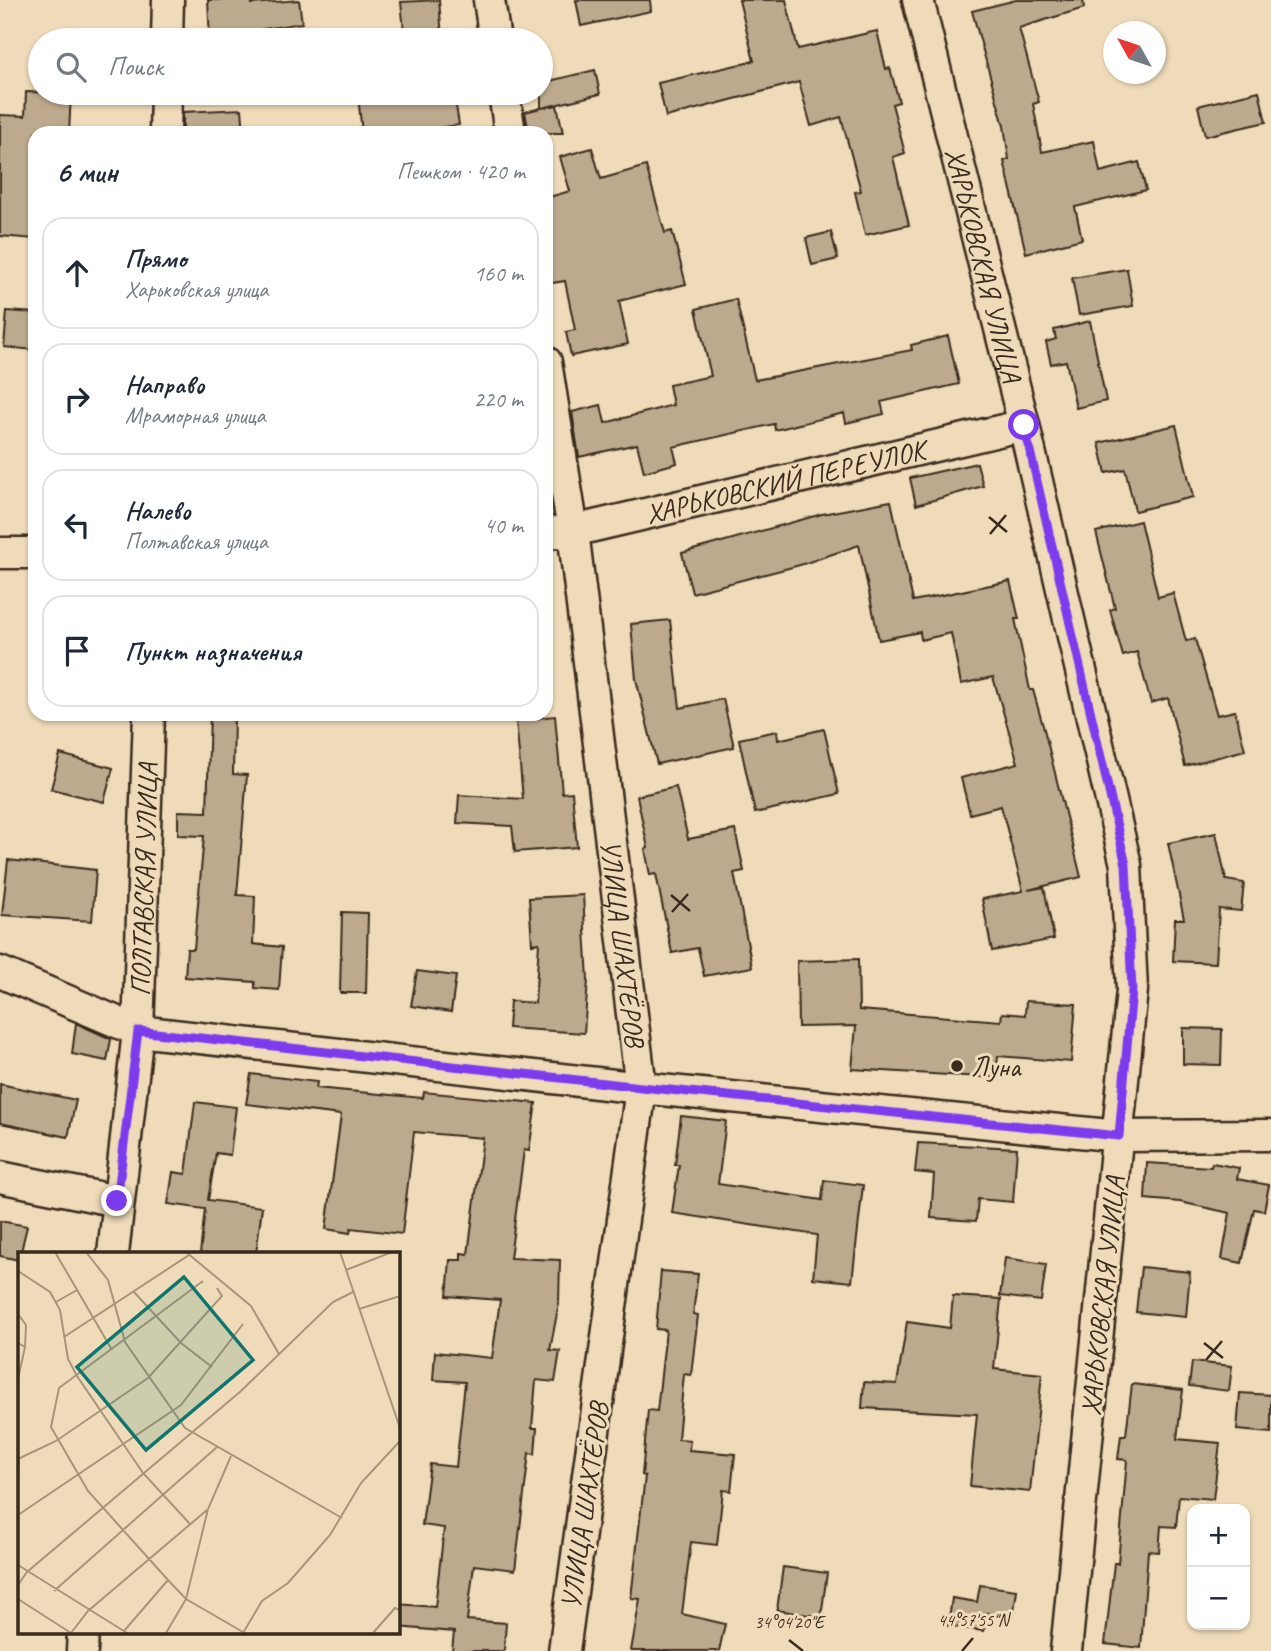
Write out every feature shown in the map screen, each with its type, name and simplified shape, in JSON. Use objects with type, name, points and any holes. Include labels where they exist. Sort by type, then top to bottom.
[{"type":"street","points":[[167,28],[168,0]]},
{"type":"street","points":[[489,0],[493,28]]},
{"type":"street","name":"ХАРЬКОВСКАЯ УЛИЦА","points":[[918,0],[1024,425],[1126,865],[1132,990],[1066,1651]]},
{"type":"street","points":[[165,126],[166,105]]},
{"type":"street","points":[[506,105],[509,126]]},
{"type":"street","name":"ХАРЬКОВСКИЙ ПЕРЕУЛОК","points":[[559,532],[1024,425]]},
{"type":"street","name":"УЛИЦА ШАХТЁРОВ","points":[[553,454],[559,532],[641,1087],[564,1651]]},
{"type":"street","points":[[0,553],[28,553]]},
{"type":"street","name":"ПОЛТАВСКАЯ УЛИЦА","points":[[113,1252],[138,1031],[149,721]]},
{"type":"street","points":[[0,972],[138,1031],[641,1087],[1119,1136],[1271,1135]]},
{"type":"street","points":[[0,1177],[117,1201]]},
{"type":"building","points":[[208,0],[252,0],[252,4],[299,0],[302,23],[270,28],[209,28]]},
{"type":"building","points":[[439,0],[441,28],[404,28],[401,2]]},
{"type":"building","points":[[576,0],[650,0],[651,11],[581,26]]},
{"type":"building","points":[[739,0],[786,0],[798,49],[877,31],[886,69],[890,68],[899,102],[892,104],[905,153],[893,157],[909,225],[865,235],[855,192],[861,191],[841,117],[811,126],[799,82],[666,117],[658,83],[754,61]]},
{"type":"building","points":[[1016,0],[1083,0],[1084,8],[1019,28],[1039,102],[1033,104],[1042,152],[1094,141],[1100,172],[1139,162],[1146,190],[1075,207],[1082,239],[1026,253],[1004,161],[1009,159],[1004,126],[972,11]]},
{"type":"building","points":[[595,70],[600,94],[542,108],[557,105],[563,133],[553,133],[553,126],[528,126],[525,112],[541,108],[541,105],[553,105],[553,80]]},
{"type":"building","points":[[1259,91],[1266,122],[1205,136],[1198,106]]},
{"type":"building","points":[[26,92],[28,105],[70,105],[69,126],[28,126],[28,238],[0,236],[0,115],[25,116]]},
{"type":"building","points":[[359,105],[456,105],[459,125],[452,126],[361,126]]},
{"type":"building","points":[[242,109],[243,126],[183,126],[183,112]]},
{"type":"building","points":[[592,148],[601,179],[646,166],[665,233],[672,231],[686,284],[619,301],[628,344],[571,356],[566,332],[575,330],[565,281],[553,283],[553,196],[570,191],[560,157]]},
{"type":"building","points":[[831,232],[838,259],[812,265],[806,238]]},
{"type":"building","points":[[1127,269],[1133,306],[1079,315],[1072,278]]},
{"type":"building","points":[[736,299],[755,380],[912,350],[911,345],[948,336],[959,384],[881,402],[884,414],[846,423],[844,413],[775,430],[774,424],[673,447],[677,463],[644,472],[637,444],[579,457],[572,412],[601,405],[605,423],[673,405],[669,385],[711,376],[696,309]]},
{"type":"building","points":[[7,311],[28,312],[28,349],[4,347]]},
{"type":"building","points":[[1090,321],[1106,401],[1076,408],[1066,361],[1051,364],[1046,342],[1056,339],[1054,330]]},
{"type":"building","points":[[1176,425],[1193,497],[1135,511],[1125,469],[1106,473],[1099,443]]},
{"type":"building","points":[[977,463],[983,486],[916,505],[910,478]]},
{"type":"building","points":[[891,501],[913,601],[1010,581],[1030,690],[1033,690],[1045,733],[1081,877],[1028,890],[1044,887],[1054,939],[992,951],[982,899],[1023,891],[1001,806],[970,814],[961,778],[1018,763],[993,677],[961,684],[951,633],[921,640],[920,632],[879,640],[859,545],[800,565],[692,593],[682,553],[822,514]]},
{"type":"building","points":[[1140,521],[1158,597],[1173,593],[1186,641],[1195,639],[1217,715],[1235,711],[1245,750],[1185,766],[1168,698],[1151,703],[1137,652],[1123,656],[1110,610],[1115,608],[1096,532]]},
{"type":"building","points":[[670,620],[680,708],[723,699],[734,747],[657,764],[636,679],[631,624]]},
{"type":"building","points":[[553,716],[562,793],[572,792],[577,847],[515,852],[512,826],[457,823],[459,795],[523,799],[516,721],[553,721]]},
{"type":"building","points":[[210,721],[234,721],[233,774],[247,775],[237,895],[255,896],[253,944],[282,947],[279,990],[255,988],[255,982],[185,977],[187,949],[194,949],[204,836],[178,835],[178,811],[207,812]]},
{"type":"building","points":[[824,729],[839,794],[755,813],[739,739],[777,731],[778,740]]},
{"type":"building","points":[[60,754],[113,768],[104,802],[51,789]]},
{"type":"building","points":[[676,787],[688,839],[735,830],[744,871],[734,873],[752,967],[704,976],[698,948],[672,953],[656,874],[650,875],[645,849],[648,848],[637,796]]},
{"type":"building","points":[[1216,833],[1226,880],[1244,883],[1241,911],[1219,909],[1216,963],[1173,961],[1175,919],[1184,919],[1168,843]]},
{"type":"building","points":[[8,860],[96,870],[92,921],[2,915]]},
{"type":"building","points":[[583,895],[588,980],[584,1033],[508,1028],[510,1001],[535,1003],[539,943],[532,944],[529,898]]},
{"type":"building","points":[[342,912],[368,913],[366,993],[340,993]]},
{"type":"building","points":[[858,959],[859,1010],[1001,1021],[1002,1013],[1025,1015],[1026,1001],[1076,1004],[1071,1062],[998,1056],[996,1078],[852,1069],[856,1026],[798,1027],[797,961]]},
{"type":"building","points":[[417,971],[456,976],[451,1012],[411,1006]]},
{"type":"building","points":[[76,1023],[111,1039],[107,1061],[72,1054]]},
{"type":"building","points":[[1183,1028],[1222,1029],[1221,1065],[1183,1064]]},
{"type":"building","points":[[251,1074],[317,1082],[316,1088],[423,1098],[424,1092],[536,1103],[529,1151],[524,1150],[510,1258],[560,1260],[559,1303],[550,1350],[560,1351],[555,1382],[536,1380],[532,1428],[537,1428],[535,1454],[529,1453],[515,1570],[474,1565],[467,1620],[506,1623],[504,1651],[452,1651],[454,1632],[399,1627],[399,1604],[435,1607],[444,1528],[422,1525],[430,1464],[456,1467],[465,1382],[433,1380],[435,1352],[492,1358],[500,1300],[447,1296],[450,1260],[461,1260],[461,1253],[468,1254],[483,1138],[414,1132],[402,1234],[351,1228],[350,1233],[326,1229],[341,1115],[246,1104]]},
{"type":"building","points":[[0,1084],[76,1100],[68,1137],[0,1123]]},
{"type":"building","points":[[195,1102],[236,1107],[230,1155],[216,1153],[208,1200],[262,1207],[256,1252],[200,1252],[205,1209],[168,1204],[173,1172],[186,1174]]},
{"type":"building","points":[[681,1116],[726,1121],[718,1184],[822,1200],[824,1180],[863,1185],[852,1282],[813,1278],[817,1235],[672,1213],[679,1165],[675,1165]]},
{"type":"building","points":[[918,1143],[1017,1148],[1013,1202],[978,1199],[976,1221],[931,1218],[934,1174],[915,1172]]},
{"type":"building","points":[[1147,1163],[1211,1167],[1212,1163],[1239,1168],[1237,1179],[1269,1185],[1264,1211],[1254,1209],[1242,1263],[1222,1259],[1230,1213],[1180,1202],[1145,1199]]},
{"type":"building","points":[[0,1221],[27,1226],[18,1260],[0,1256]]},
{"type":"building","points":[[1005,1258],[1046,1264],[1041,1301],[1000,1296]]},
{"type":"building","points":[[1141,1267],[1190,1272],[1186,1317],[1136,1312]]},
{"type":"building","points":[[661,1271],[698,1274],[693,1314],[698,1315],[691,1375],[684,1374],[678,1439],[690,1440],[689,1450],[735,1454],[731,1491],[723,1490],[717,1545],[691,1542],[682,1614],[725,1624],[719,1651],[631,1651],[640,1599],[631,1598],[645,1476],[642,1475],[648,1410],[657,1411],[666,1330],[656,1329]]},
{"type":"building","points":[[953,1296],[1001,1299],[994,1369],[1042,1374],[1030,1492],[970,1486],[977,1414],[862,1408],[864,1382],[897,1384],[907,1322],[950,1328]]},
{"type":"building","points":[[1192,1362],[1232,1366],[1229,1391],[1189,1386]]},
{"type":"building","points":[[1132,1384],[1183,1390],[1177,1439],[1220,1443],[1213,1499],[1179,1496],[1176,1527],[1161,1526],[1159,1552],[1148,1551],[1141,1648],[1105,1644],[1114,1563],[1118,1563],[1127,1460],[1118,1459],[1121,1435],[1126,1435]]},
{"type":"building","points":[[1240,1393],[1271,1395],[1271,1433],[1237,1430]]},
{"type":"building","points":[[783,1567],[827,1573],[821,1617],[777,1610]]},
{"type":"building","points":[[980,1585],[1017,1590],[1013,1617],[986,1613],[984,1631],[948,1626],[952,1598],[977,1602]]},
{"type":"place","name":"Луна","points":[[957,1066]]},
{"type":"route","points":[[117,1201],[138,1031],[641,1087],[1119,1136],[1132,990],[1126,865],[1024,425]]}]
